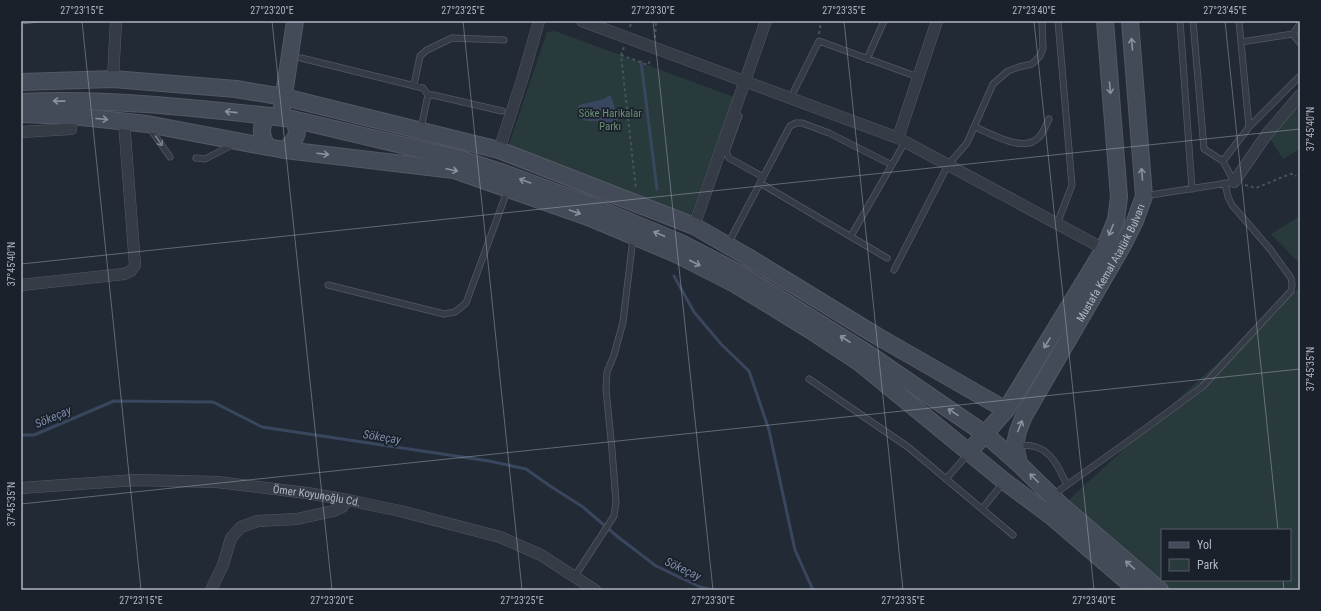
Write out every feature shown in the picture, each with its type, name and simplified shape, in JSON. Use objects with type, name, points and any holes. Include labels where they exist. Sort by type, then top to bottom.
[{"type":"main road","points":[[281,117],[295,21]]},
{"type":"main road","name":"Mustafa Kemal Atatürk Bulvarı","points":[[969,452],[1006,410],[1104,249],[1116,220],[1119,197],[1105,21]]},
{"type":"main road","name":"Mustafa Kemal Atatürk Bulvarı","points":[[1019,464],[1015,444],[1024,416],[1123,245],[1135,221],[1144,196],[1130,21]]},
{"type":"main road","points":[[21,82],[113,79],[236,89],[284,97],[499,150],[694,226],[877,336],[1006,410]]},
{"type":"main road","points":[[21,102],[105,102],[174,106],[281,117],[461,159],[590,205],[681,243],[739,273],[818,322],[986,434],[1052,496],[1160,590]]},
{"type":"main road","points":[[21,114],[72,116],[124,121],[285,150],[454,170],[588,217],[676,254],[735,284],[860,363],[1004,481],[1051,516],[1137,590]]},
{"type":"main road","points":[[268,147],[264,142],[261,130],[265,120],[281,117],[297,129],[297,135],[294,141],[285,150]]},
{"type":"main road","points":[[1118,204],[1144,196]]},
{"type":"main road","points":[[1004,481],[1019,464]]},
{"type":"street","points":[[113,79],[116,21]]},
{"type":"street","points":[[499,150],[522,80],[539,21]]},
{"type":"street","points":[[582,21],[902,140],[1104,249]]},
{"type":"street","points":[[694,226],[744,80],[766,21]]},
{"type":"street","points":[[902,140],[918,78],[937,21]]},
{"type":"street","points":[[1230,182],[1299,96]]},
{"type":"street","points":[[21,132],[71,129],[72,116]]},
{"type":"street","points":[[21,284],[124,274],[131,271],[135,265],[124,121]]},
{"type":"street","name":"Ömer Koyunoğlu Cd.","points":[[21,488],[136,480],[217,482],[307,493],[348,500],[400,511],[500,538],[541,555],[595,590]]},
{"type":"street","points":[[211,590],[223,565],[231,538],[240,527],[258,521],[297,519],[333,511],[342,507],[348,500]]},
{"type":"lane","points":[[867,59],[884,21]]},
{"type":"lane","points":[[894,270],[948,165],[967,143],[993,84],[1013,69],[1032,64],[1040,56],[1043,48],[1042,21]]},
{"type":"lane","points":[[1056,224],[1072,185],[1058,21]]},
{"type":"lane","points":[[1180,21],[1192,189]]},
{"type":"lane","points":[[1052,496],[1202,387],[1291,291],[1291,278],[1270,249],[1232,205],[1228,197],[1230,182],[1223,160],[1204,149],[1193,21]]},
{"type":"lane","points":[[1238,21],[1250,127]]},
{"type":"lane","points":[[1241,42],[1293,34],[1300,24]]},
{"type":"lane","points":[[1293,34],[1300,43]]},
{"type":"lane","points":[[414,85],[420,56],[427,50],[452,38],[504,40]]},
{"type":"lane","points":[[794,91],[819,41],[918,78]]},
{"type":"lane","points":[[301,58],[423,88],[428,95],[420,131]]},
{"type":"lane","points":[[1223,160],[1250,127],[1300,76]]},
{"type":"lane","points":[[428,95],[502,111]]},
{"type":"lane","points":[[739,116],[726,152],[729,158],[887,258]]},
{"type":"lane","points":[[975,127],[1018,144],[1027,144],[1035,141],[1040,136],[1049,119]]},
{"type":"lane","points":[[727,245],[790,126],[799,123],[829,133],[892,165]]},
{"type":"lane","points":[[147,124],[170,157]]},
{"type":"lane","points":[[851,236],[892,165],[902,140]]},
{"type":"lane","points":[[196,158],[205,159],[238,142]]},
{"type":"lane","points":[[1144,196],[1230,182]]},
{"type":"lane","points":[[328,285],[444,314],[455,312],[466,303],[508,189]]},
{"type":"lane","points":[[575,576],[614,516],[616,502],[606,389],[607,372],[614,356],[623,322],[633,236]]},
{"type":"lane","points":[[809,379],[908,447],[1013,535]]},
{"type":"lane","points":[[1015,444],[1035,446],[1045,451],[1053,458],[1067,485]]},
{"type":"lane","points":[[946,479],[969,452]]},
{"type":"lane","points":[[982,509],[1004,481]]},
{"type":"path","points":[[632,21],[621,55],[637,197],[634,203]]},
{"type":"path","points":[[819,41],[821,21]]},
{"type":"path","points":[[621,55],[648,65]]},
{"type":"path","points":[[1230,182],[1256,188],[1290,174],[1294,174],[1296,176]]},
{"type":"green space","name":"Söke Harikalar Parkı","points":[[555,31],[734,97],[690,217],[515,152],[509,144],[547,32]]},
{"type":"green space","points":[[1293,102],[1300,111],[1300,149],[1283,159],[1267,134]]},
{"type":"green space","points":[[1300,216],[1300,264],[1271,234]]},
{"type":"green space","points":[[1300,287],[1300,590],[1160,590],[1062,506]]},
{"type":"water","points":[[610,95],[618,120],[610,124],[581,119],[577,109],[579,105],[604,99]]},
{"type":"waterway","points":[[641,62],[657,189]]},
{"type":"waterway","points":[[674,276],[694,312],[721,344],[749,371],[769,430],[795,550],[813,590]]},
{"type":"waterway","name":"Sökeçay","points":[[21,435],[34,435],[114,401],[213,402],[262,427],[489,461],[526,469],[583,507],[618,537],[656,566],[700,587],[714,590]]}]
